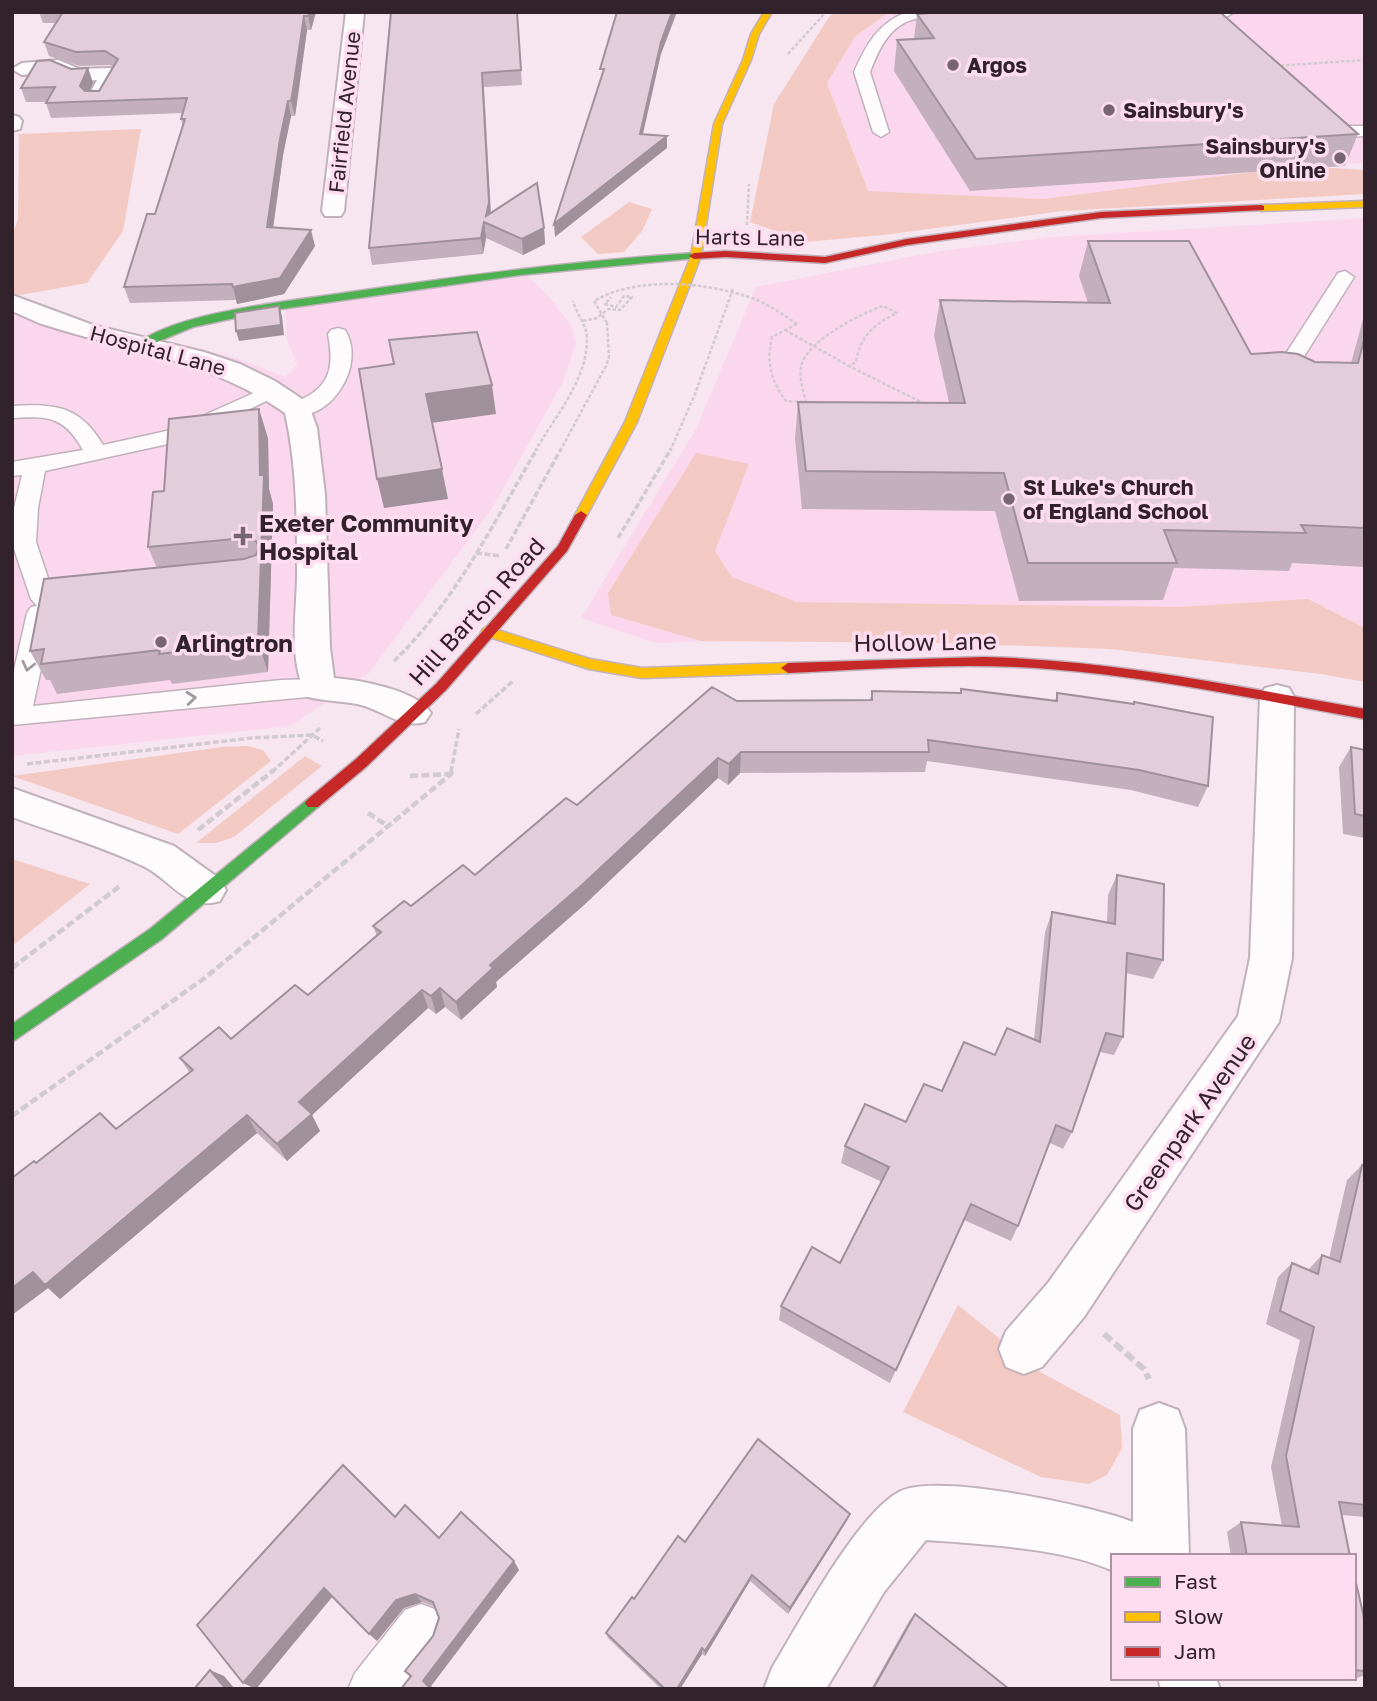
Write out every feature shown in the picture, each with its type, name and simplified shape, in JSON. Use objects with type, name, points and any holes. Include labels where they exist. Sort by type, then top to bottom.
[{"type":"street","name":"Fairfield Avenue","points":[[333,211],[355,12]]},
{"type":"street","name":"Hill Barton Road","points":[[12,1034],[156,934],[361,763],[441,687],[564,548],[631,422],[696,256],[718,124],[747,60],[755,34],[768,12]]},
{"type":"street","name":"Hill Barton Road","points":[[747,60],[775,31]]},
{"type":"street","points":[[12,92],[17,61],[58,66],[77,75],[110,74],[97,99]]},
{"type":"street","name":"Harts Lane","points":[[141,345],[172,329],[225,315],[497,272],[604,261],[696,256],[760,255],[825,260],[907,242],[1101,215],[1365,204]]},
{"type":"street","name":"Hospital Lane","points":[[12,302],[42,319],[141,345],[180,351],[217,363],[256,378],[298,409]]},
{"type":"street","points":[[298,409],[307,480],[313,634],[316,677],[320,688],[365,693],[413,713]]},
{"type":"street","name":"Hollow Lane","points":[[488,632],[589,664],[642,673],[967,662],[1047,664],[1128,673],[1365,714]]},
{"type":"street","name":"Greenpark Avenue","points":[[1024,1349],[1066,1300],[1258,1022],[1271,958],[1277,697]]},
{"type":"street","points":[[12,802],[160,857],[206,890]]},
{"type":"street","points":[[1159,1429],[1161,1554]]},
{"type":"street","points":[[793,1689],[877,1553],[894,1532],[916,1513],[956,1515],[1051,1528],[1129,1546],[1139,1554]]},
{"type":"lane","points":[[881,132],[862,72],[875,40],[894,22],[926,12]]},
{"type":"lane","points":[[1227,12],[1215,19],[1216,26],[1253,67]]},
{"type":"lane","points":[[1305,114],[1323,128],[1365,133]]},
{"type":"lane","points":[[1293,358],[1345,277]]},
{"type":"lane","points":[[298,409],[315,403],[328,393],[340,374],[344,358],[338,334]]},
{"type":"lane","points":[[274,390],[178,435],[24,468],[24,541],[43,599],[17,717],[281,689],[320,688]]},
{"type":"lane","points":[[12,412],[52,411],[72,419],[87,434],[96,453]]},
{"type":"lane","points":[[43,599],[96,594]]},
{"type":"lane","points":[[371,1689],[421,1626]]},
{"type":"path","points":[[783,63],[789,52],[826,12]]},
{"type":"path","points":[[1253,67],[1365,60]]},
{"type":"path","points":[[702,230],[750,232],[747,225],[750,177]]},
{"type":"path","points":[[12,968],[258,785],[312,735],[365,693],[377,677],[416,640],[476,553],[541,445],[584,363],[588,345],[583,321],[572,303],[575,296],[615,285],[636,261]]},
{"type":"path","points":[[476,553],[500,558],[609,357],[607,323],[594,301],[603,293],[652,285],[686,285],[713,289],[748,297],[797,324],[772,337],[767,353],[768,369],[776,389],[786,401],[806,402],[801,377],[802,363],[808,352],[859,314],[883,306],[897,313],[880,321],[863,335],[856,362],[849,366]]},
{"type":"path","points":[[605,304],[616,307],[624,296]]},
{"type":"path","points":[[583,321],[597,318],[608,309],[620,310],[632,297]]},
{"type":"path","points":[[784,329],[932,408]]},
{"type":"path","points":[[12,1116],[206,976],[452,774],[459,729],[547,650]]},
{"type":"path","points":[[26,764],[252,738],[312,735]]},
{"type":"path","points":[[403,781],[409,776],[452,774]]},
{"type":"path","points":[[1066,1300],[1144,1369],[1163,1408],[1159,1429]]},
{"type":"shaded area","points":[[836,12],[889,12],[855,37],[827,83],[868,191],[1043,199],[1300,166],[1365,170],[1365,194],[1062,211],[892,234],[806,242],[750,222],[774,104],[829,17]]},
{"type":"shaded area","points":[[889,12],[1365,12],[1365,163],[1300,166],[1043,199],[868,191],[827,83],[855,37]]},
{"type":"shaded area","points":[[141,129],[123,231],[87,283],[15,296],[12,293],[12,236],[18,219],[19,134]]},
{"type":"shaded area","points":[[629,202],[652,209],[642,231],[624,252],[598,254],[581,237]]},
{"type":"shaded area","name":"St Luke's Church of England School","points":[[1365,218],[1365,653],[1052,630],[656,643],[581,618],[696,429],[756,287],[940,251],[1052,237]]},
{"type":"shaded area","name":"Exeter Community Hospital","points":[[522,271],[549,297],[570,324],[576,343],[563,382],[491,510],[369,673],[290,726],[12,756],[12,293],[56,314],[233,357],[285,377],[297,365],[287,339],[285,302]]},
{"type":"shaded area","points":[[696,453],[749,464],[715,551],[732,577],[797,602],[1177,607],[1308,599],[1365,628],[1365,682],[1321,674],[1110,649],[946,643],[701,641],[611,615],[608,593]]},
{"type":"shaded area","points":[[247,746],[263,750],[271,761],[178,834],[12,776],[222,747]]},
{"type":"shaded area","points":[[305,756],[322,766],[234,837],[216,843],[196,843]]},
{"type":"shaded area","points":[[12,859],[90,884],[12,946]]},
{"type":"shaded area","points":[[958,1305],[1042,1373],[1120,1415],[1122,1448],[1107,1475],[1089,1484],[1041,1477],[903,1412]]},
{"type":"building","points":[[63,12],[310,12],[308,16],[304,16],[291,101],[288,101],[280,139],[267,227],[311,230],[280,278],[233,287],[232,284],[124,287],[147,214],[155,214],[185,119],[181,119],[187,98],[46,103],[55,87],[21,88],[37,61],[50,60],[71,69],[88,68],[80,86],[85,91],[99,91],[118,59],[105,51],[76,52],[44,42]]},
{"type":"building","points":[[391,12],[517,12],[521,70],[482,73],[489,202],[486,216],[537,183],[544,228],[522,239],[484,222],[481,238],[369,248]]},
{"type":"building","points":[[617,12],[672,12],[661,42],[640,134],[667,136],[554,224],[604,69],[600,69]]},
{"type":"building","name":"Sainsbury's","points":[[1220,12],[1358,134],[976,159],[897,40],[934,38],[917,14]]},
{"type":"building","points":[[1088,241],[1189,241],[1251,354],[1282,352],[1298,354],[1315,362],[1358,363],[1365,336],[1365,528],[1301,525],[1306,533],[1164,530],[1177,563],[1028,563],[1004,473],[806,471],[798,402],[965,403],[940,300],[1110,303]]},
{"type":"building","points":[[279,306],[281,325],[236,331],[235,313]]},
{"type":"building","points":[[477,332],[492,385],[426,394],[442,469],[377,479],[359,369],[394,364],[389,340]]},
{"type":"building","points":[[259,409],[260,475],[264,475],[258,642],[41,664],[44,649],[30,651],[44,579],[244,559],[256,555],[259,547],[256,541],[245,538],[148,547],[153,492],[164,491],[169,419]]},
{"type":"building","points":[[712,687],[737,701],[872,700],[872,691],[961,693],[961,689],[1057,701],[1057,693],[1134,702],[1213,717],[1208,786],[1139,770],[928,740],[929,752],[741,752],[729,764],[718,758],[582,885],[490,965],[493,968],[456,1002],[440,988],[431,996],[422,990],[299,1102],[312,1114],[277,1144],[247,1115],[45,1285],[33,1272],[12,1288],[12,1178],[34,1161],[36,1163],[100,1113],[116,1129],[193,1070],[180,1058],[219,1027],[231,1039],[295,985],[308,995],[381,932],[373,926],[404,901],[411,906],[463,865],[475,875],[566,798],[577,805]]},
{"type":"building","points":[[1351,747],[1365,750],[1365,816],[1355,814]]},
{"type":"building","points":[[1117,875],[1164,884],[1163,960],[1127,953],[1123,1037],[1106,1033],[1072,1132],[1056,1125],[1018,1226],[971,1204],[896,1370],[781,1306],[812,1247],[840,1263],[889,1167],[845,1146],[865,1104],[906,1122],[924,1084],[942,1091],[964,1042],[995,1055],[1007,1028],[1040,1042],[1052,912],[1115,924]]},
{"type":"building","points":[[1362,1165],[1365,1166],[1365,1505],[1339,1502],[1350,1554],[1247,1554],[1241,1522],[1299,1527],[1286,1456],[1314,1327],[1280,1311],[1292,1263],[1318,1274],[1322,1255],[1340,1262]]},
{"type":"building","points":[[758,1439],[850,1514],[790,1608],[752,1575],[705,1651],[702,1648],[677,1689],[665,1689],[606,1633],[632,1597],[634,1599],[678,1536],[685,1542]]},
{"type":"building","points":[[343,1465],[395,1517],[405,1505],[439,1538],[461,1512],[514,1561],[423,1681],[431,1689],[401,1689],[411,1676],[405,1671],[433,1636],[439,1618],[433,1602],[415,1594],[396,1600],[369,1634],[324,1588],[243,1683],[197,1625]]},
{"type":"building","points":[[1356,1583],[1365,1622],[1365,1671],[1356,1670]]},
{"type":"building","points":[[915,1614],[1009,1689],[873,1689]]},
{"type":"building","points":[[210,1670],[226,1689],[194,1689]]},
{"type":"traffic: fast","points":[[141,345],[190,325],[241,312],[520,272],[694,256]]},
{"type":"traffic: fast","points":[[12,1034],[156,934],[313,803]]},
{"type":"traffic: slow","points":[[581,515],[631,422],[696,256],[718,124],[747,60],[755,34],[768,12]]},
{"type":"traffic: slow","points":[[1261,208],[1365,204]]},
{"type":"traffic: slow","points":[[488,632],[589,664],[642,673],[788,668]]},
{"type":"traffic: jam","points":[[694,256],[725,254],[825,260],[907,242],[1101,215],[1261,208]]},
{"type":"traffic: jam","points":[[313,803],[361,763],[441,687],[563,548],[581,515]]},
{"type":"traffic: jam","points":[[788,668],[951,661],[1049,664],[1168,679],[1365,714]]},
{"type":"place","name":"Argos","points":[[953,65]]},
{"type":"place","name":"Sainsbury's","points":[[1109,110]]},
{"type":"place","name":"Sainsbury's Online","points":[[1340,158]]},
{"type":"place","name":"St Luke's Church of England School","points":[[1009,499]]},
{"type":"place","name":"Exeter Community Hospital","points":[[243,536]]},
{"type":"place","name":"Arlingtron","points":[[161,642]]}]
